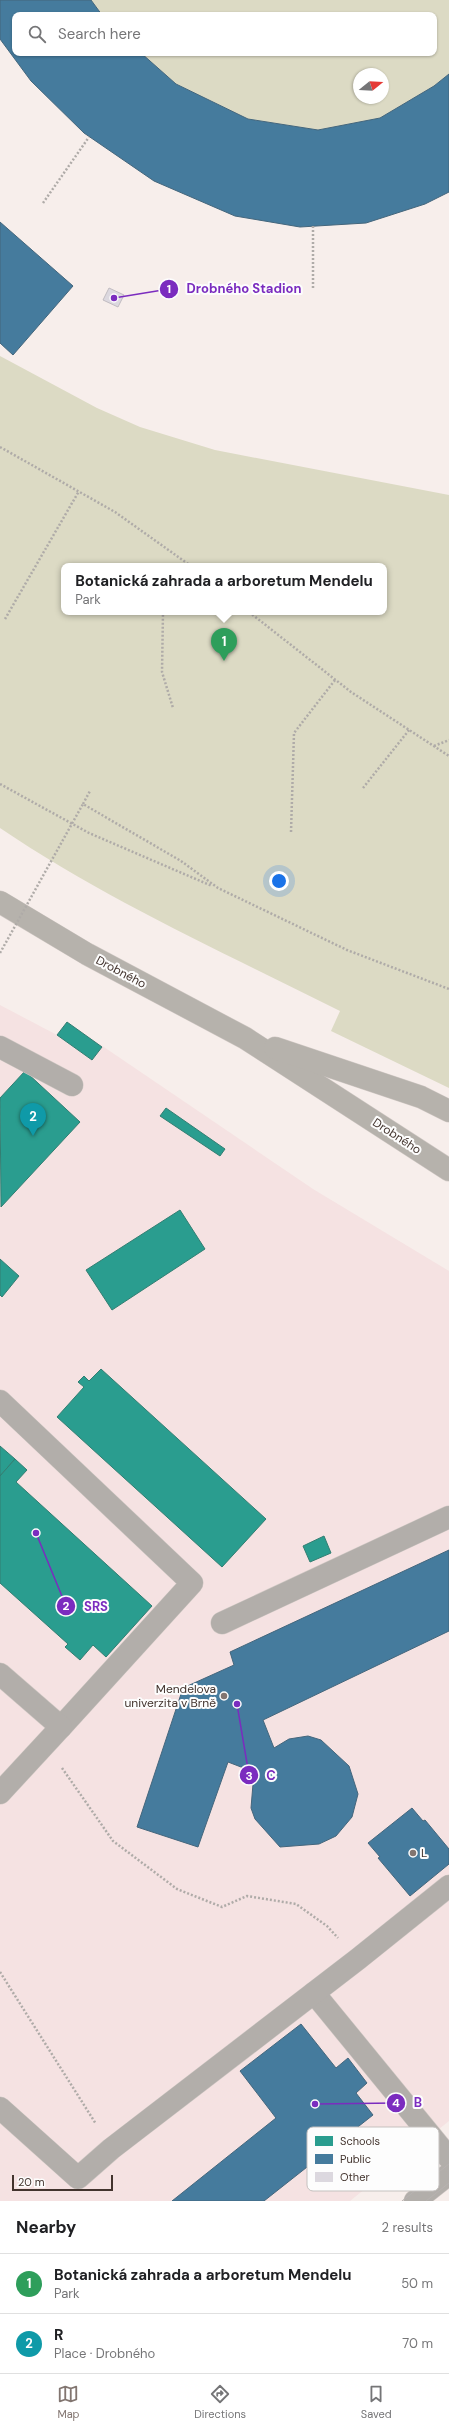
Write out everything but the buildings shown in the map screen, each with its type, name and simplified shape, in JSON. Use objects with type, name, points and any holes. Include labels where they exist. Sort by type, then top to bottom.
[{"type":"main road","name":"Drobného","points":[[0,902],[87,954],[245,1038],[449,1170]]},
{"type":"main road","name":"Drobného","points":[[245,1038],[421,1097],[449,1111]]},
{"type":"street","points":[[0,1047],[72,1085]]},
{"type":"street","points":[[0,1401],[192,1583],[0,1793]]},
{"type":"street","points":[[222,1622],[449,1517]]},
{"type":"street","points":[[0,1674],[61,1727]]},
{"type":"street","points":[[0,2108],[78,2178],[111,2149],[358,1959],[449,1886]]},
{"type":"street","points":[[314,1993],[424,2127]]},
{"type":"street","points":[[439,2146],[449,2158]]},
{"type":"street","points":[[439,2182],[449,2174]]},
{"type":"street","points":[[415,2201],[428,2191]]},
{"type":"path","points":[[43,203],[89,137]]},
{"type":"path","points":[[312,226],[313,289]]},
{"type":"path","points":[[0,447],[115,512],[187,563]]},
{"type":"path","points":[[5,619],[79,491]]},
{"type":"path","points":[[163,615],[162,672],[173,708]]},
{"type":"path","points":[[253,615],[335,680],[449,756]]},
{"type":"path","points":[[291,832],[294,733],[335,680]]},
{"type":"path","points":[[364,788],[409,730]]},
{"type":"path","points":[[434,746],[449,740]]},
{"type":"path","points":[[0,784],[114,845],[218,888],[347,950],[449,989]]},
{"type":"path","points":[[0,953],[90,791]]},
{"type":"path","points":[[83,804],[181,861],[218,888]]},
{"type":"path","points":[[61,1767],[112,1841],[176,1889],[222,1907],[247,1896],[296,1904],[327,1926],[358,1959]]},
{"type":"path","points":[[0,1972],[111,2149]]},
{"type":"shaded area","points":[[91,0],[449,0],[449,74],[434,86],[380,118],[318,130],[248,119],[176,84],[144,56],[437,56],[437,12],[100,12]]},
{"type":"shaded area","points":[[0,356],[97,408],[140,427],[215,450],[449,495],[449,1088],[331,1031],[340,1011],[167,925],[82,879],[0,828]]},
{"type":"shaded area","name":"Mendelova univerzita v Brně","points":[[0,1005],[57,1035],[67,1022],[313,1189],[449,1271],[449,2121],[439,2129],[439,2127],[307,2127],[307,2191],[362,2191],[350,2201],[0,2201]]},
{"type":"tram line","points":[[439,2172],[449,2164]]},
{"type":"tram line","points":[[439,2191],[449,2183]]},
{"type":"tram line","points":[[402,2201],[415,2191]]},
{"type":"tram line","points":[[426,2201],[439,2191]]},
{"type":"place","name":"Drobného Stadion","points":[[114,298]]},
{"type":"place","name":"Botanická zahrada a arboretum Mendelu","points":[[224,661]]},
{"type":"place","name":"R","points":[[33,1136]]},
{"type":"place","name":"SRS","points":[[36,1533]]},
{"type":"place","name":"Mendelova univerzita v Brně","points":[[224,1696]]},
{"type":"place","name":"C","points":[[237,1704]]},
{"type":"place","name":"L","points":[[413,1853]]},
{"type":"place","name":"B","points":[[315,2104]]}]
